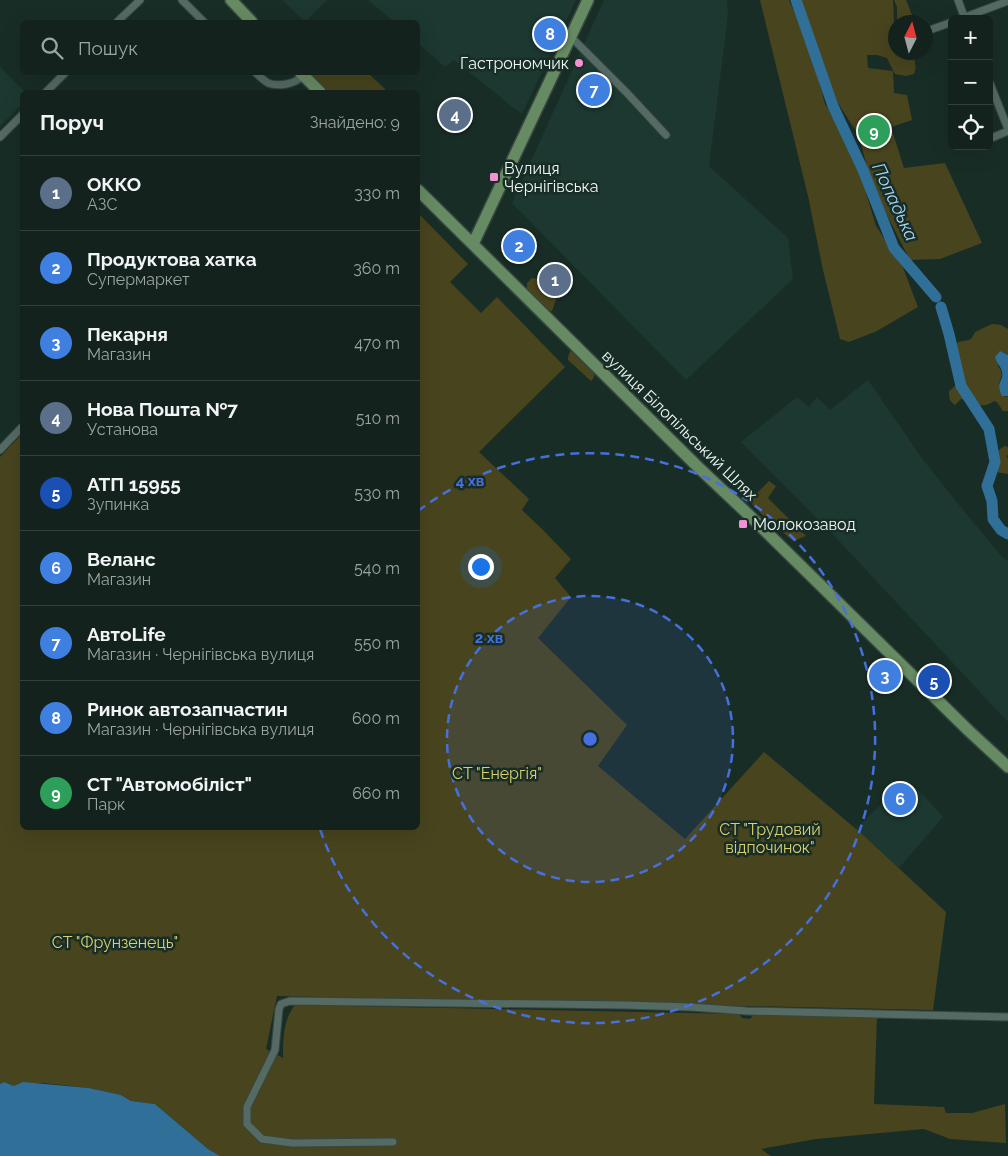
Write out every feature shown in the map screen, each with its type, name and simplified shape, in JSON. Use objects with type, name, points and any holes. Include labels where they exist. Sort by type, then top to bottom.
[{"type":"main road","points":[[231,0],[250,20]]},
{"type":"main road","points":[[472,244],[588,0]]},
{"type":"main road","points":[[302,75],[318,90]]},
{"type":"main road","name":"вулиця Білопільський Шлях","points":[[420,192],[698,467],[1008,767]]},
{"type":"street","points":[[119,20],[140,0]]},
{"type":"street","points":[[182,0],[202,20]]},
{"type":"street","points":[[958,0],[962,15]]},
{"type":"street","points":[[971,15],[1008,1]]},
{"type":"street","points":[[933,29],[948,23]]},
{"type":"street","points":[[571,37],[666,135]]},
{"type":"street","points":[[48,90],[63,75]]},
{"type":"street","points":[[258,75],[271,84],[292,83],[300,79],[301,75]]},
{"type":"street","points":[[993,91],[1008,130],[993,137]]},
{"type":"street","points":[[0,137],[20,117]]},
{"type":"street","points":[[0,450],[20,429]]},
{"type":"street","points":[[393,1142],[282,1142],[262,1139],[247,1124],[247,1106],[275,1050],[281,1004],[290,1001],[596,1005],[690,1007],[747,1011],[1008,1016]]},
{"type":"shaded area","points":[[283,0],[327,0],[307,20],[303,20]]},
{"type":"shaded area","points":[[368,0],[576,0],[522,114],[454,60],[445,67],[420,45],[420,20],[392,20]]},
{"type":"shaded area","points":[[604,0],[727,0],[728,15],[709,166],[788,238],[793,279],[686,380],[512,203]]},
{"type":"shaded area","points":[[0,67],[23,90],[20,90],[20,106],[0,126]]},
{"type":"shaded area","points":[[868,380],[921,457],[1003,558],[1008,560],[1008,722],[826,527],[741,442],[797,397],[809,407],[817,397],[830,410]]},
{"type":"shaded area","points":[[906,779],[943,817],[899,868],[856,829]]},
{"type":"green space","points":[[760,0],[789,0],[810,47],[825,104],[847,140],[858,166],[876,226],[902,265],[918,307],[877,331],[849,342],[840,339],[823,270],[808,196]]},
{"type":"green space","points":[[800,0],[893,0],[894,15],[888,15],[888,60],[877,55],[867,55],[868,68],[893,71],[894,93],[907,95],[912,120],[891,127],[904,168],[945,163],[982,243],[940,259],[910,260],[872,186],[859,136],[838,103],[820,59]]},
{"type":"green space","points":[[894,0],[906,0],[912,15],[897,15],[897,7]]},
{"type":"green space","points":[[888,60],[914,60],[916,67],[914,74],[906,76],[895,74]]},
{"type":"green space","points":[[310,75],[370,75],[385,90],[325,90]]},
{"type":"green space","points":[[420,215],[468,264],[450,282],[481,313],[497,297],[565,367],[479,452],[529,499],[522,510],[571,559],[555,578],[571,597],[538,638],[627,725],[598,766],[685,839],[764,752],[862,834],[946,912],[933,1010],[277,996],[266,1049],[283,1058],[286,1023],[295,1005],[739,1014],[742,1018],[750,1019],[754,1014],[877,1017],[874,1104],[944,1107],[946,1113],[972,1113],[1005,1104],[1006,1143],[950,1139],[924,1129],[816,1139],[761,1149],[771,1156],[220,1156],[208,1149],[155,1104],[131,1101],[121,1095],[89,1088],[43,1083],[14,1086],[4,1082],[0,1084],[0,457],[20,436],[20,830],[420,830]]},
{"type":"green space","points":[[532,278],[537,279],[556,296],[552,311],[549,311],[527,290],[527,283]]},
{"type":"green space","points":[[992,324],[1001,325],[1008,329],[1008,355],[1003,352],[998,366],[1001,370],[999,383],[1005,397],[1008,396],[1008,411],[1003,411],[997,402],[994,401],[990,404],[982,405],[961,399],[955,405],[950,399],[949,391],[960,382],[963,375],[954,360],[951,350],[958,342],[969,340],[975,332]]},
{"type":"green space","points":[[572,350],[595,373],[591,381],[568,360]]},
{"type":"green space","points":[[1005,446],[1008,447],[1008,455],[1006,457],[1008,458],[1008,474],[990,471],[996,453]]},
{"type":"green space","points":[[769,481],[776,486],[768,498],[806,536],[793,541],[774,527],[749,501]]},
{"type":"water","points":[[1000,351],[1008,355],[1008,396],[1002,396],[999,387],[1002,372],[995,357]]},
{"type":"water","points":[[4,1082],[14,1086],[23,1082],[89,1088],[121,1095],[131,1101],[155,1104],[208,1149],[220,1156],[0,1156],[0,1084]]},
{"type":"waterway","name":"Попадька","points":[[796,0],[833,106],[863,170],[894,248],[936,297]]},
{"type":"waterway","name":"Попадька","points":[[941,307],[961,386],[989,429],[995,462],[987,486],[992,501],[993,519],[1001,530],[1008,534]]},
{"type":"place","name":"Ринок автозапчастин","points":[[550,34]]},
{"type":"place","name":"Гастрономчик","points":[[579,63]]},
{"type":"place","name":"АвтоLife","points":[[594,90]]},
{"type":"place","name":"Нова Пошта №7","points":[[455,115]]},
{"type":"place","name":"СТ \"Автомобіліст\"","points":[[874,131]]},
{"type":"place","name":"Вулиця Чернігівська","points":[[494,177]]},
{"type":"place","name":"Продуктова хатка","points":[[519,246]]},
{"type":"place","name":"ОККО","points":[[555,280]]},
{"type":"place","name":"Молокозавод","points":[[743,524]]},
{"type":"place","name":"Пекарня","points":[[885,676]]},
{"type":"place","name":"АТП 15955","points":[[934,681]]},
{"type":"place","name":"Веланс","points":[[900,799]]},
{"type":"park label","name":"СТ \"Енергія\"","points":[[497,773]]},
{"type":"park label","name":"СТ \"Трудовий відпочинок\"","points":[[770,838]]},
{"type":"park label","name":"СТ \"Фрунзенець\"","points":[[115,942]]}]
